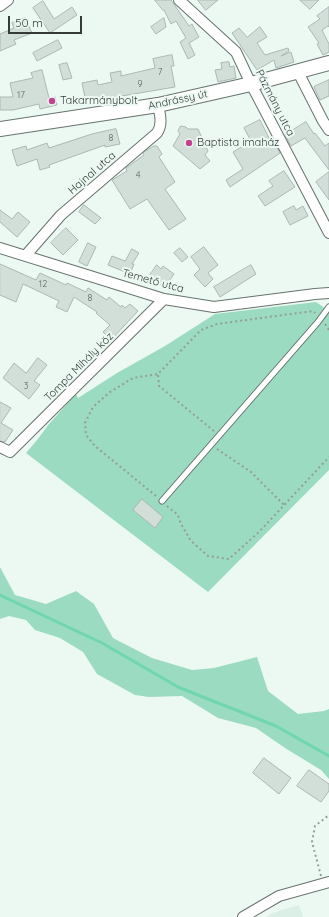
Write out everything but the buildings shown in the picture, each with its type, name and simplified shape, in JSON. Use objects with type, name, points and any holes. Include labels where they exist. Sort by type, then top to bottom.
[{"type":"main road","name":"Andrássy út","points":[[0,129],[158,105],[251,84],[329,63]]},
{"type":"street","points":[[0,6],[8,0]]},
{"type":"street","name":"Pázmány utca","points":[[179,0],[236,52],[251,84],[329,233]]},
{"type":"street","points":[[298,72],[322,122],[329,130]]},
{"type":"street","name":"Hajnal utca","points":[[26,255],[61,215],[158,133],[161,127],[161,120],[158,105]]},
{"type":"street","name":"Temető utca","points":[[0,248],[164,299],[214,307],[329,293]]},
{"type":"street","name":"Tompa Mihály köz","points":[[0,447],[10,452],[164,299]]},
{"type":"street","points":[[243,917],[279,896],[326,883]]},
{"type":"lane","points":[[162,501],[329,307]]},
{"type":"path","points":[[329,330],[321,318],[312,310],[217,324],[201,330],[158,374],[133,378],[110,392],[93,408],[85,423],[86,435],[95,446],[178,515],[190,541],[208,556],[229,559],[260,532],[329,457]]},
{"type":"path","points":[[158,374],[159,386],[219,435]]},
{"type":"path","points":[[211,445],[251,472],[284,506]]},
{"type":"path","points":[[326,883],[312,842],[315,826],[329,815]]},
{"type":"shaded area","points":[[299,905],[303,917],[266,917],[272,913]]},
{"type":"green space","points":[[316,302],[329,311],[329,470],[208,592],[26,453],[49,424],[76,394],[78,398],[215,314]]},
{"type":"green space","points":[[0,567],[15,595],[46,604],[76,591],[94,604],[113,638],[152,658],[192,670],[214,668],[257,657],[268,691],[298,714],[329,709],[329,779],[321,770],[256,728],[218,718],[182,696],[149,697],[135,695],[97,674],[83,652],[60,638],[35,630],[26,620],[9,616],[0,619]]},
{"type":"waterway","points":[[0,595],[102,643],[178,687],[276,726],[329,756]]},
{"type":"place","name":"Takarmánybolt","points":[[52,101]]},
{"type":"place","name":"Baptista imaház","points":[[189,143]]}]
